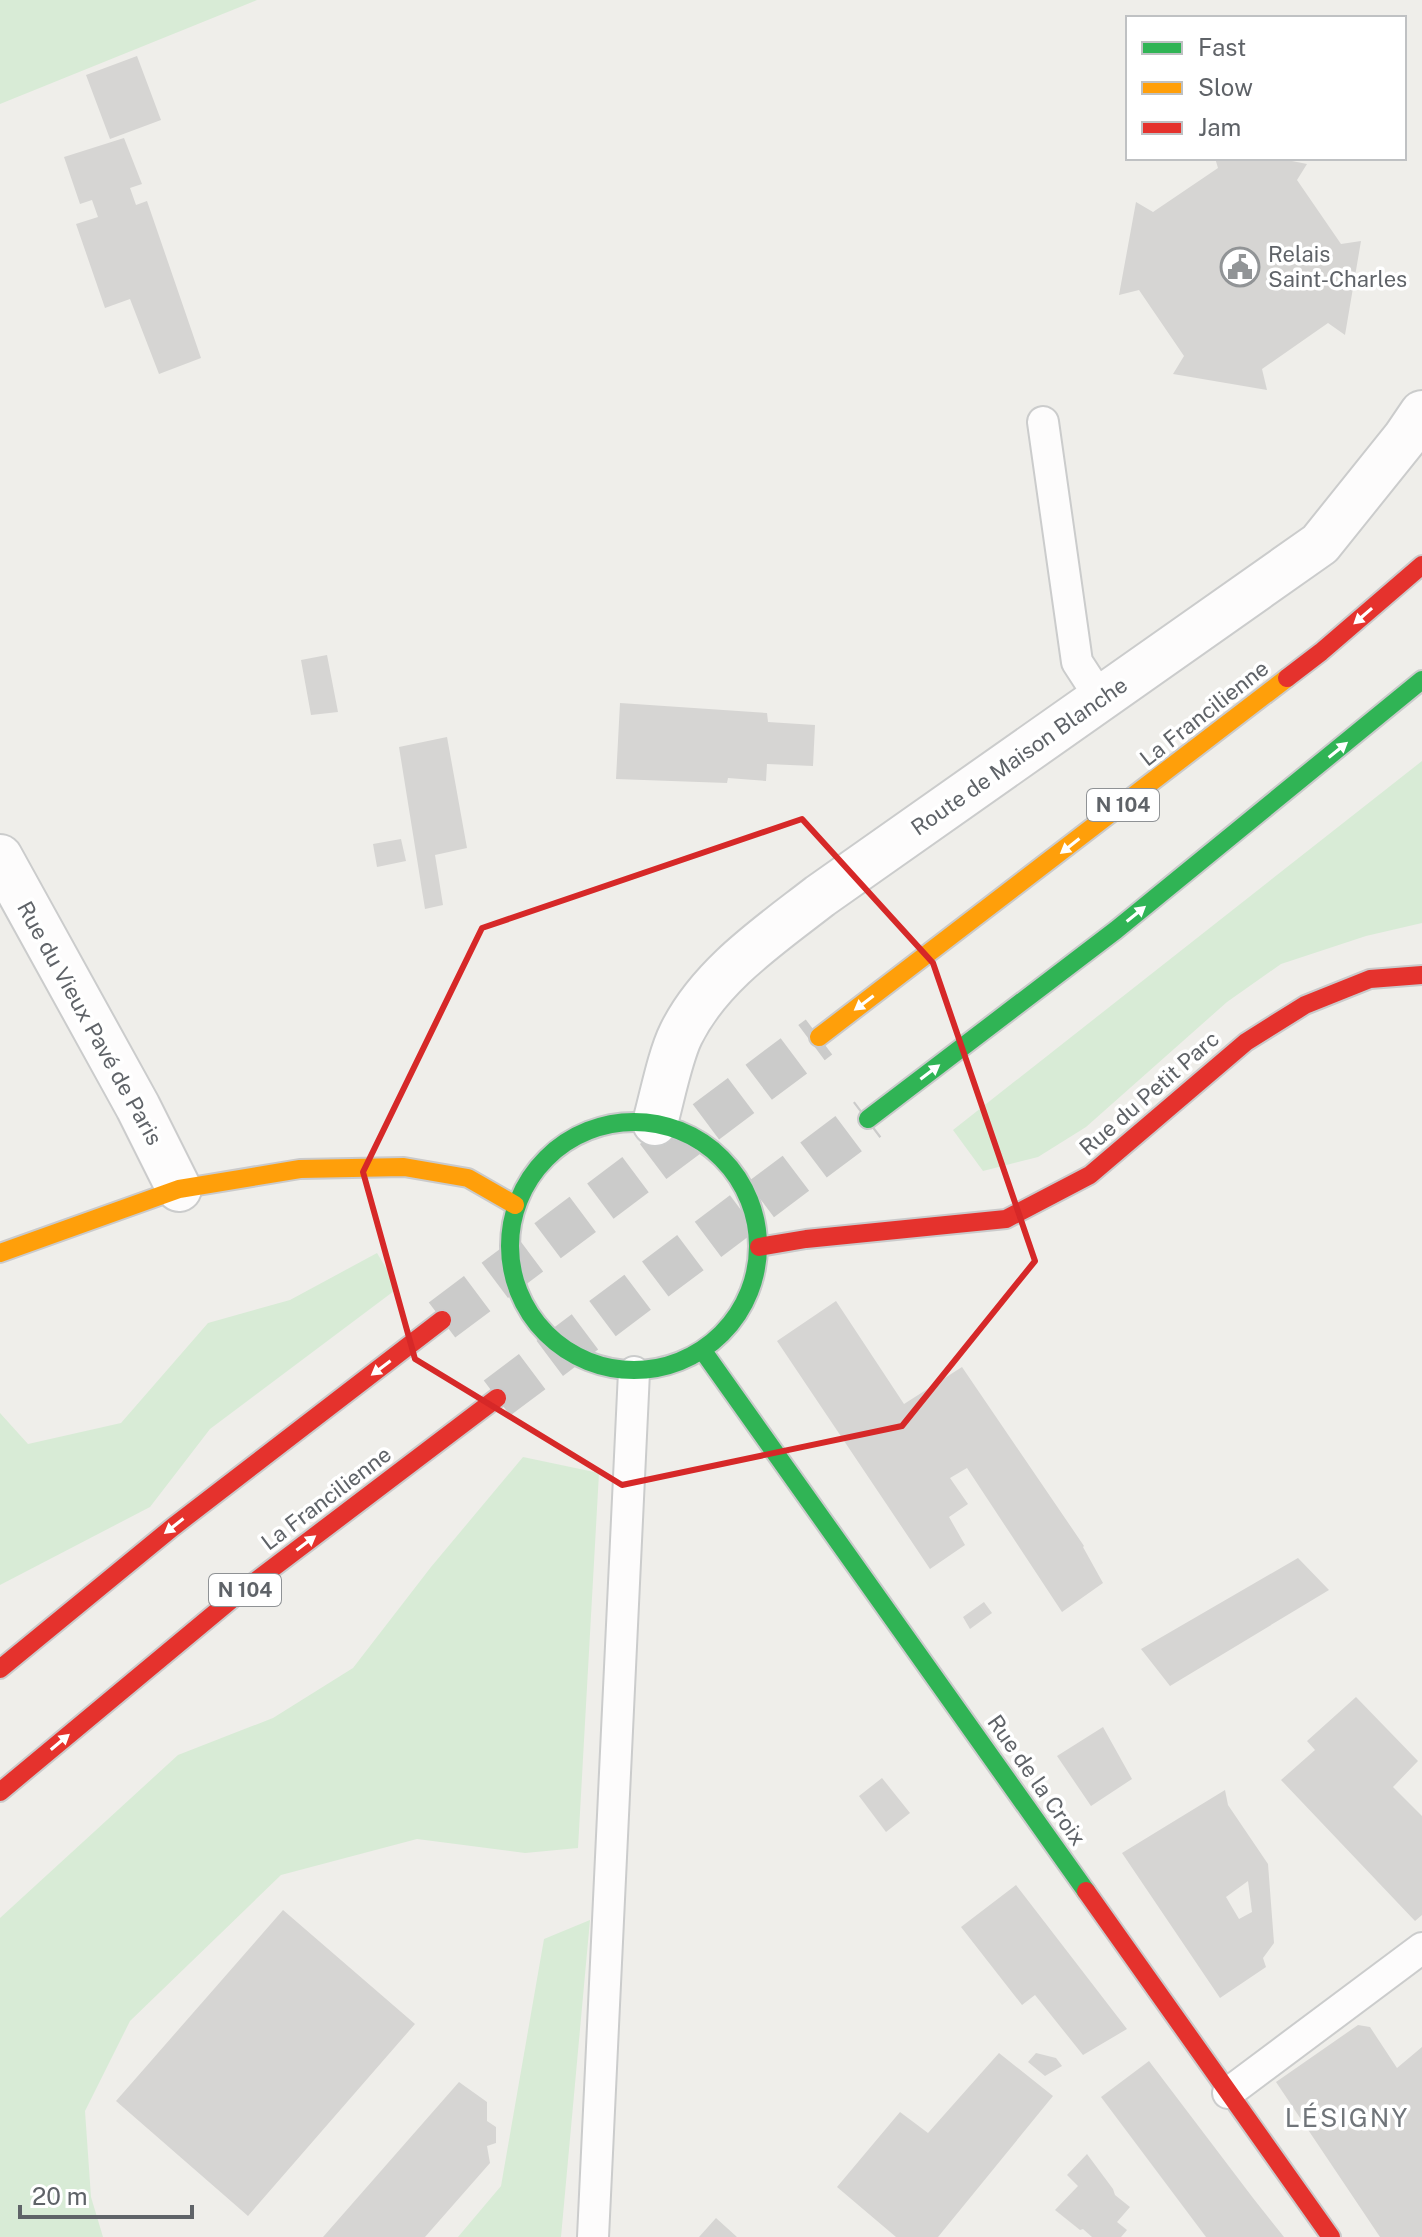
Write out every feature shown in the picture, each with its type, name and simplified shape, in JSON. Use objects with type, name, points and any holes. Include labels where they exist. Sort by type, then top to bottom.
[{"type":"main road","name":"La Francilienne","points":[[819,1037],[1309,662],[1422,565]]},
{"type":"main road","points":[[868,1119],[1116,930],[1422,680]]},
{"type":"main road","name":"Rue du Petit Parc","points":[[759,1247],[806,1239],[1006,1219],[1090,1175],[1246,1042],[1305,1005],[1370,979],[1422,975]]},
{"type":"main road","points":[[619,1122],[655,1123],[689,1134],[718,1153],[740,1180],[754,1213],[759,1247],[752,1287],[733,1323],[703,1351],[671,1366],[634,1372],[595,1365],[560,1347],[532,1319],[514,1284],[508,1244],[515,1205],[531,1174],[555,1148],[586,1131],[619,1122]]},
{"type":"main road","points":[[0,1253],[179,1189],[300,1169],[404,1167],[468,1178],[515,1205]]},
{"type":"main road","points":[[0,1669],[173,1527],[442,1320]]},
{"type":"main road","name":"Rue de la Croix","points":[[703,1351],[1331,2237]]},
{"type":"main road","name":"La Francilienne","points":[[0,1792],[232,1599],[497,1398]]},
{"type":"street","name":"Route de Maison Blanche","points":[[655,1123],[680,1036],[698,1006],[745,954],[820,896],[1320,544],[1422,413]]},
{"type":"street","name":"Rue du Vieux Pavé de Paris","points":[[0,857],[138,1107],[179,1189]]},
{"type":"lane","points":[[1043,422],[1077,662],[1101,699]]},
{"type":"lane","points":[[593,2237],[634,1372]]},
{"type":"lane","points":[[1228,2093],[1422,1948]]},
{"type":"highlighted area","points":[[802,819],[933,963],[1035,1261],[902,1426],[622,1485],[415,1359],[363,1172],[482,928]]},
{"type":"green space","points":[[0,0],[257,0],[0,104]]},
{"type":"green space","points":[[1422,761],[1422,923],[1366,936],[1281,964],[1227,1002],[1086,1127],[1038,1157],[983,1171],[953,1130]]},
{"type":"green space","points":[[377,1253],[398,1288],[210,1429],[150,1507],[0,1585],[0,1413],[28,1444],[121,1423],[208,1323],[290,1300]]},
{"type":"green space","points":[[523,1457],[599,1473],[578,1848],[525,1853],[417,1839],[281,1875],[130,2021],[85,2111],[91,2197],[103,2237],[0,2237],[0,1918],[178,1755],[273,1718],[353,1668],[431,1567]]},
{"type":"green space","points":[[590,1920],[561,2237],[458,2237],[501,2186],[544,1939]]},
{"type":"building","points":[[137,56],[161,120],[110,139],[86,75]]},
{"type":"building","points":[[124,138],[142,184],[130,188],[136,205],[147,201],[201,358],[159,374],[130,299],[105,308],[76,224],[98,217],[92,200],[80,204],[64,157]]},
{"type":"building","name":"Relais Saint-Charles","points":[[1216,160],[1287,160],[1307,164],[1297,180],[1341,244],[1361,241],[1345,335],[1328,323],[1262,369],[1267,390],[1173,374],[1184,356],[1139,290],[1119,295],[1136,202],[1153,212],[1218,168]]},
{"type":"building","points":[[327,655],[338,712],[311,715],[301,660]]},
{"type":"building","points":[[620,703],[767,713],[768,722],[815,725],[813,766],[767,764],[766,781],[728,778],[727,783],[616,779]]},
{"type":"building","points":[[447,737],[467,848],[435,855],[443,905],[425,909],[399,747]]},
{"type":"building","points":[[401,839],[406,861],[377,867],[373,844]]},
{"type":"building","points":[[836,1301],[904,1404],[962,1367],[1084,1546],[1103,1583],[1062,1612],[967,1468],[950,1478],[968,1504],[949,1517],[965,1545],[930,1569],[777,1341]]},
{"type":"building","points":[[1298,1558],[1329,1590],[1170,1686],[1141,1649]]},
{"type":"building","points":[[984,1602],[992,1613],[970,1629],[963,1617]]},
{"type":"building","points":[[1356,1697],[1418,1761],[1393,1787],[1422,1816],[1422,1915],[1415,1921],[1281,1780],[1315,1750],[1307,1741]]},
{"type":"building","points":[[1103,1727],[1132,1779],[1091,1806],[1057,1756]]},
{"type":"building","points":[[882,1778],[910,1813],[886,1832],[859,1796]]},
{"type":"building","points":[[1225,1790],[1228,1805],[1268,1864],[1274,1943],[1263,1958],[1266,1967],[1220,1998],[1122,1853]],"holes":[[[1248,1881],[1252,1912],[1239,1919],[1226,1897]]]},
{"type":"building","points":[[1016,1885],[1127,2029],[1083,2055],[1035,1995],[1022,2005],[961,1927]]},
{"type":"building","points":[[283,1910],[415,2024],[248,2216],[116,2101]]},
{"type":"building","points":[[1358,2025],[1370,2027],[1397,2068],[1422,2047],[1422,2237],[1380,2237],[1276,2082]]},
{"type":"building","points":[[999,2053],[1053,2096],[938,2237],[896,2237],[837,2187],[900,2112],[928,2133]]},
{"type":"building","points":[[1036,2053],[1056,2058],[1062,2066],[1045,2076],[1028,2062]]},
{"type":"building","points":[[1149,2061],[1284,2237],[1206,2237],[1101,2097]]},
{"type":"building","points":[[459,2082],[487,2102],[487,2121],[496,2127],[496,2143],[487,2146],[490,2163],[425,2237],[323,2237]]},
{"type":"building","points":[[1087,2154],[1115,2195],[1130,2207],[1117,2222],[1127,2230],[1121,2237],[1092,2237],[1055,2210],[1078,2186],[1067,2175]]},
{"type":"building","points":[[716,2218],[737,2237],[699,2237]]},
{"type":"tunnel","points":[[442,1320],[819,1037]]},
{"type":"tunnel","points":[[497,1398],[868,1119]]},
{"type":"traffic: fast","points":[[868,1119],[1116,930],[1422,680]]},
{"type":"traffic: fast","points":[[634,1122],[658,1124],[682,1131],[722,1158],[749,1198],[756,1222],[758,1246],[756,1270],[749,1294],[722,1334],[682,1361],[658,1368],[634,1370],[610,1368],[586,1361],[546,1334],[519,1294],[512,1270],[510,1246],[512,1222],[519,1198],[546,1158],[586,1131],[610,1124],[634,1122]]},
{"type":"traffic: fast","points":[[703,1351],[1086,1891]]},
{"type":"traffic: slow","points":[[819,1037],[1287,678]]},
{"type":"traffic: slow","points":[[0,1253],[179,1189],[300,1169],[404,1167],[468,1178],[515,1205]]},
{"type":"traffic: jam","points":[[1287,678],[1422,565]]},
{"type":"traffic: jam","points":[[759,1247],[806,1239],[1006,1219],[1090,1175],[1246,1042],[1305,1005],[1370,979],[1422,975]]},
{"type":"traffic: jam","points":[[0,1669],[173,1527],[442,1320]]},
{"type":"traffic: jam","points":[[0,1792],[232,1599],[497,1398]]},
{"type":"traffic: jam","points":[[1086,1891],[1331,2237]]},
{"type":"place","name":"Relais Saint-Charles","points":[[1240,267]]},
{"type":"district","name":"LÉSIGNY","points":[[1347,2117]]}]
